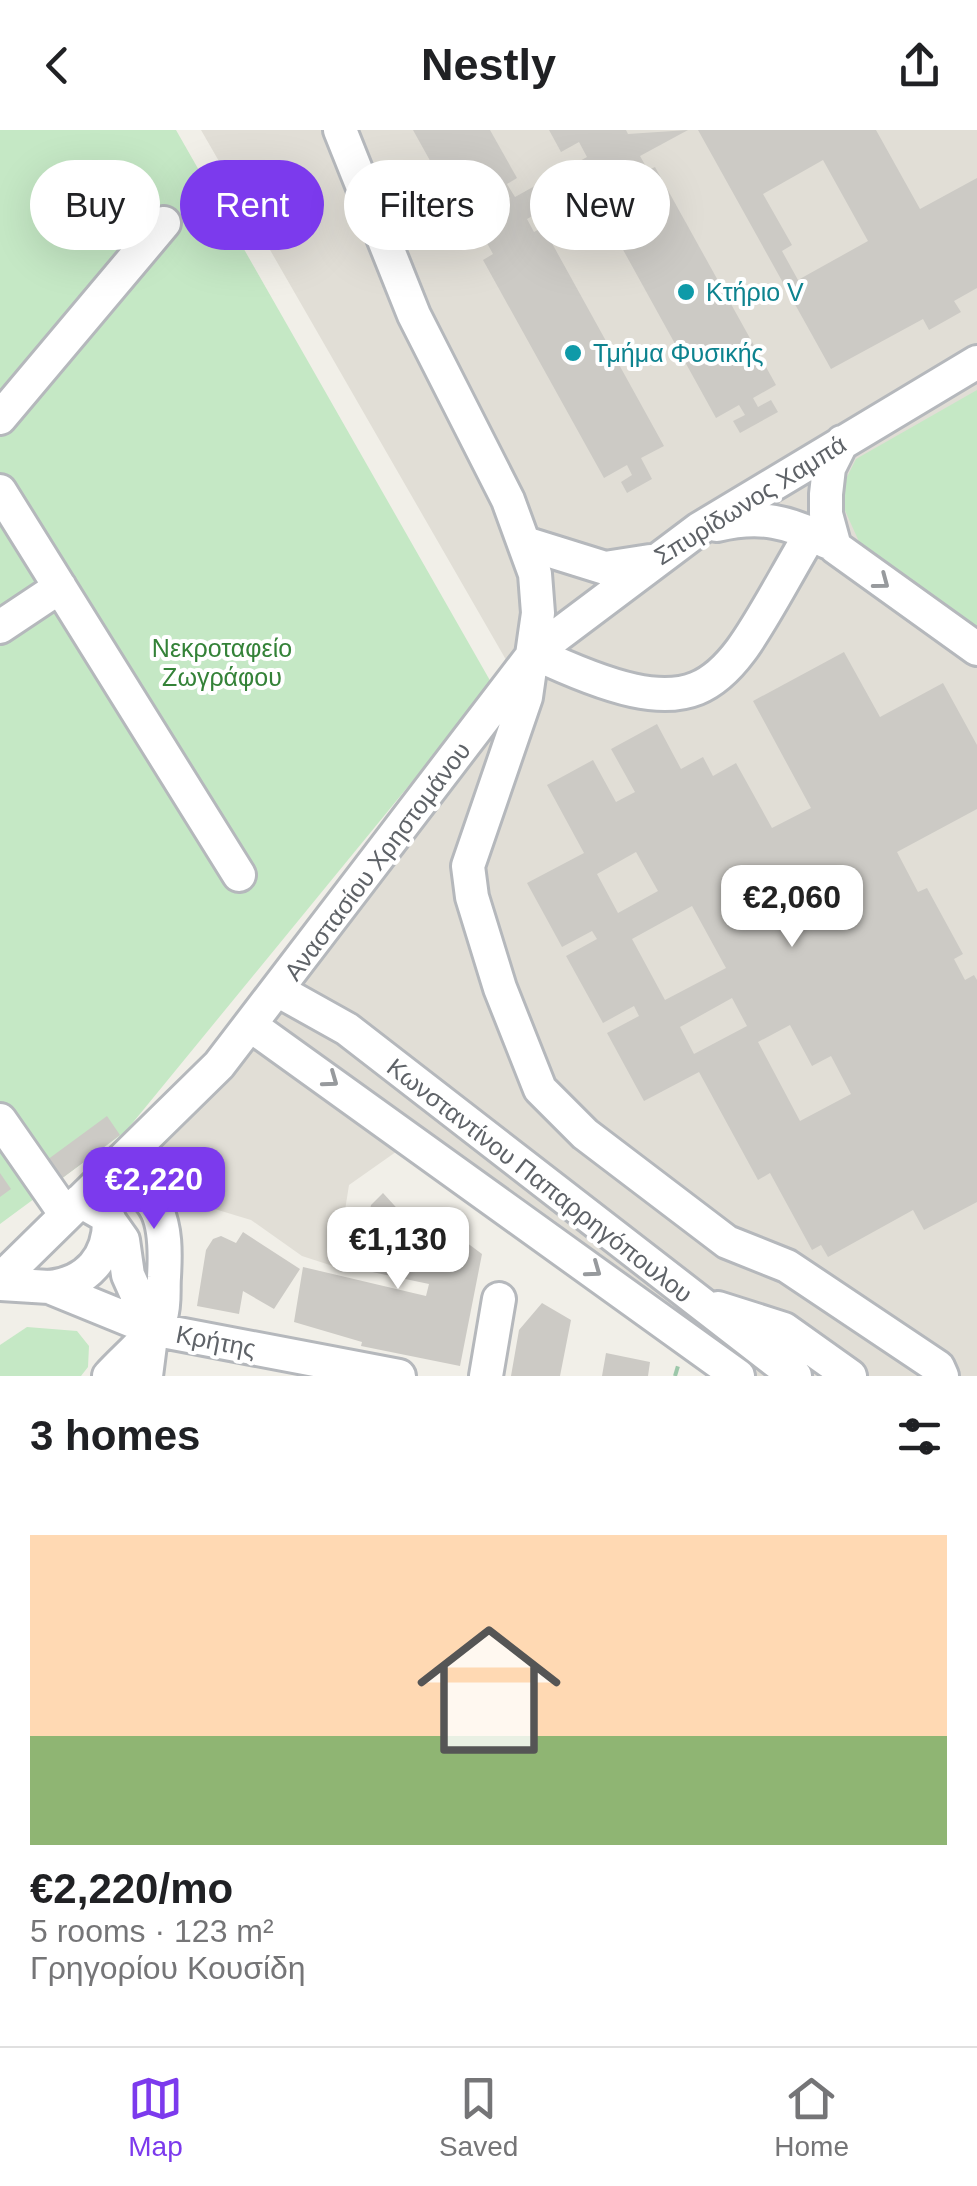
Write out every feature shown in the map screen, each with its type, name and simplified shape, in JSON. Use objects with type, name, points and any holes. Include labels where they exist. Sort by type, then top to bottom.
[{"type":"street","points":[[340,130],[414,315],[528,544],[538,593],[526,696],[468,866],[472,897],[500,988],[540,1090],[585,1134],[727,1242],[786,1266],[938,1367],[942,1376]]},
{"type":"street","points":[[0,418],[164,222]]},
{"type":"street","name":"Σπυρίδωνος Χαμπά","points":[[534,653],[699,529],[977,362]]},
{"type":"street","points":[[534,653],[626,690],[678,696],[706,688],[733,664],[823,540],[830,468],[842,442]]},
{"type":"street","points":[[0,491],[239,876]]},
{"type":"street","points":[[699,529],[744,518],[785,521],[823,540],[977,649]]},
{"type":"street","points":[[528,544],[605,568],[654,560]]},
{"type":"street","points":[[0,627],[60,588]]},
{"type":"street","name":"Αναστασίου Χρηστομάνου","points":[[0,1282],[219,1065],[280,991],[534,653]]},
{"type":"street","points":[[317,941],[317,991],[346,1029]]},
{"type":"street","name":"Κωνσταντίνου Παπαρρηγόπουλου","points":[[280,991],[346,1029],[795,1376]]},
{"type":"street","name":"Κωνσταντίνου Παπαρρηγόπουλου","points":[[250,1025],[738,1376]]},
{"type":"street","points":[[219,1065],[296,1055]]},
{"type":"street","points":[[0,1120],[110,1218],[124,1240],[128,1275],[148,1322],[146,1376]]},
{"type":"street","points":[[84,1197],[134,1188],[162,1220],[166,1241],[162,1314],[148,1322],[109,1376]]},
{"type":"street","points":[[0,1282],[49,1287],[75,1281],[92,1268],[108,1240],[110,1218]]},
{"type":"street","name":"Κρήτης","points":[[49,1287],[148,1322],[341,1371],[399,1376]]},
{"type":"street","points":[[486,1376],[500,1299]]},
{"type":"street","points":[[673,1327],[694,1300],[784,1329],[850,1376]]},
{"type":"path","points":[[676,1376],[678,1364]]},
{"type":"shaded area","points":[[201,130],[977,130],[977,1376],[718,1376],[410,1142],[349,1185],[336,1267],[302,1256],[251,1220],[198,1204],[138,1143],[517,679],[270,250],[324,250],[324,160],[218,160]]},
{"type":"green space","name":"Νεκροταφείο Ζωγράφου","points":[[0,130],[176,130],[193,160],[180,160],[180,250],[244,250],[492,684],[126,1131],[0,1224]]},
{"type":"green space","points":[[977,390],[977,628],[861,546],[838,495],[856,459]]},
{"type":"green space","points":[[27,1327],[77,1331],[89,1346],[88,1367],[81,1376],[0,1376],[0,1345]]},
{"type":"building","points":[[413,130],[490,130],[507,160],[430,160]]},
{"type":"building","points":[[549,130],[626,130],[628,134],[688,130],[640,156],[642,160],[582,160],[587,157],[579,142],[561,152]]},
{"type":"building","points":[[698,130],[876,130],[920,209],[977,178],[977,288],[954,301],[961,312],[929,330],[923,319],[831,369]],"holes":[[[823,160],[868,241],[798,280],[782,251],[792,245],[763,194]]]},
{"type":"building","points":[[510,189],[515,197],[530,189],[530,250],[556,250],[664,446],[641,458],[652,479],[627,493],[621,482],[632,475],[627,465],[604,478],[483,260],[493,254],[491,250],[510,250]]},
{"type":"building","points":[[670,194],[776,385],[753,398],[758,407],[771,400],[778,412],[740,433],[733,421],[745,415],[739,405],[716,418],[623,250],[670,250]]},
{"type":"building","points":[[844,652],[880,717],[943,683],[977,745],[977,809],[897,852],[918,892],[927,888],[963,954],[954,959],[965,980],[974,975],[977,980],[977,1202],[924,1230],[913,1210],[828,1257],[821,1245],[812,1250],[770,1173],[758,1180],[699,1072],[644,1101],[607,1033],[639,1016],[634,1006],[603,1023],[566,956],[597,939],[592,931],[562,947],[527,883],[584,853],[547,785],[593,760],[616,802],[635,792],[611,749],[657,724],[681,769],[703,757],[713,776],[736,763],[772,828],[811,808],[753,701]],"holes":[[[636,852],[658,891],[618,913],[597,874]],[[692,906],[726,968],[665,1000],[632,939]],[[732,998],[747,1026],[694,1054],[680,1027]],[[790,1025],[812,1066],[831,1056],[851,1094],[800,1121],[758,1042]]]},
{"type":"building","points":[[107,1116],[120,1135],[61,1179],[47,1160]]},
{"type":"building","points":[[0,1173],[11,1189],[0,1197]]},
{"type":"building","points":[[383,1193],[436,1251],[451,1231],[482,1254],[460,1366],[361,1346],[362,1342],[294,1322],[303,1267],[426,1296],[429,1284],[358,1269],[371,1205]]},
{"type":"building","points":[[243,1232],[300,1269],[274,1309],[243,1291],[239,1314],[197,1306],[206,1250],[213,1239],[221,1236],[236,1243]]},
{"type":"building","points":[[542,1303],[571,1320],[560,1376],[511,1376],[519,1330]]},
{"type":"building","points":[[606,1353],[650,1362],[648,1376],[602,1376]]},
{"type":"place","name":"Κτήριο V","points":[[686,292]]},
{"type":"place","name":"Τμήμα Φυσικής","points":[[573,353]]}]
